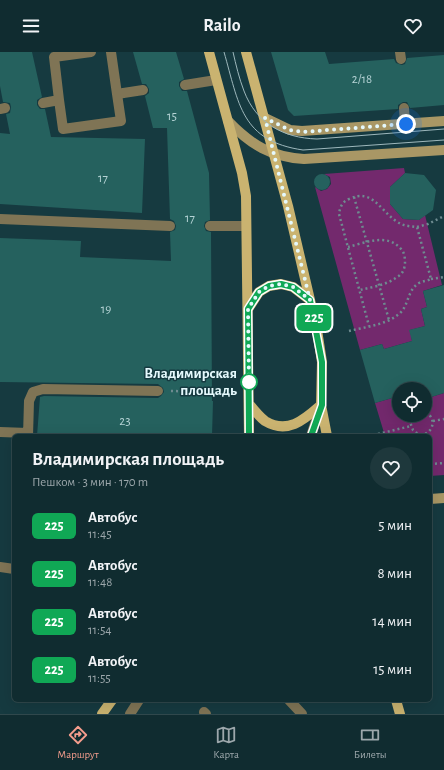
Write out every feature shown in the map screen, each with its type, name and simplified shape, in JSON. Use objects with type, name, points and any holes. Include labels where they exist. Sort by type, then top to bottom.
[{"type":"main road","points":[[209,52],[242,173],[246,196],[250,405],[249,434]]},
{"type":"main road","points":[[246,52],[265,118],[310,300],[322,362],[322,405],[327,434]]},
{"type":"main road","points":[[248,309],[259,292],[269,286],[281,284],[293,287],[310,300]]},
{"type":"main road","points":[[250,405],[265,420],[277,426],[290,426],[303,421],[322,405]]},
{"type":"main road","points":[[102,714],[111,702]]},
{"type":"main road","points":[[397,702],[400,714]]},
{"type":"street","points":[[91,52],[54,57],[63,129],[121,121],[112,52]]},
{"type":"street","points":[[185,85],[216,80]]},
{"type":"street","points":[[117,94],[144,90]]},
{"type":"street","points":[[44,102],[59,100]]},
{"type":"street","points":[[404,108],[406,124]]},
{"type":"street","points":[[265,118],[290,130],[302,132],[444,121]]},
{"type":"street","points":[[228,121],[242,136],[258,147],[274,154],[290,158],[444,150]]},
{"type":"street","points":[[0,219],[170,226]]},
{"type":"street","points":[[210,226],[246,226]]},
{"type":"street","points":[[0,432],[28,434],[29,401],[33,392],[43,389],[158,391]]},
{"type":"street","points":[[312,434],[322,405]]},
{"type":"street","points":[[432,499],[444,498]]},
{"type":"street","points":[[0,567],[12,569]]},
{"type":"street","points":[[130,714],[138,702]]},
{"type":"street","points":[[291,702],[302,714]]},
{"type":"path","points":[[369,326],[348,247],[340,214],[340,208],[345,201],[354,197],[363,196],[372,199],[395,221],[405,226],[417,227],[428,224],[444,216]]},
{"type":"path","points":[[354,197],[389,320]]},
{"type":"path","points":[[417,227],[431,279]]},
{"type":"path","points":[[348,247],[377,240],[388,240],[397,244],[403,251],[405,269],[398,277],[360,290]]},
{"type":"path","points":[[349,331],[389,320],[401,314],[410,293],[418,284],[431,279],[444,277]]},
{"type":"path","points":[[158,391],[222,392]]},
{"type":"path","points":[[426,434],[432,427],[433,421],[444,419]]},
{"type":"path","points":[[410,422],[416,433],[420,434]]},
{"type":"path","points":[[378,434],[411,426]]},
{"type":"path","points":[[432,464],[444,463]]},
{"type":"shaded area","points":[[404,168],[405,173],[390,187],[390,204],[403,219],[419,220],[425,215],[442,285],[423,291],[427,307],[421,309],[425,326],[410,330],[412,341],[384,349],[382,344],[360,350],[315,187],[321,191],[327,189],[331,184],[330,177],[324,174]]},
{"type":"shaded area","points":[[444,393],[444,475],[432,476],[432,434],[384,434],[375,403],[392,398],[392,422],[432,422],[432,397]]},
{"type":"building","points":[[0,52],[32,52],[42,97],[37,100],[37,105],[40,109],[45,109],[51,137],[145,139],[142,213],[0,204],[0,133],[10,134],[6,114],[10,113],[11,107],[10,103],[3,102],[0,86]]},
{"type":"building","points":[[133,52],[176,52],[184,79],[179,82],[179,86],[182,91],[187,91],[209,173],[210,220],[205,222],[204,226],[206,231],[211,232],[212,434],[37,434],[40,397],[158,398],[164,392],[163,388],[158,384],[0,382],[0,238],[81,241],[80,257],[171,261],[170,232],[175,230],[176,226],[174,221],[170,219],[167,128],[153,128],[145,96],[149,93],[149,89],[146,84],[142,84]]},
{"type":"building","points":[[271,52],[325,52],[329,64],[394,59],[396,63],[402,65],[405,64],[407,58],[444,55],[444,105],[410,108],[407,102],[403,102],[398,105],[398,109],[294,116],[288,110]]},
{"type":"building","points":[[405,173],[424,175],[436,190],[433,210],[419,220],[403,219],[390,204],[390,187]]},
{"type":"building","points":[[319,174],[325,174],[330,179],[328,188],[325,190],[319,190],[314,185],[314,179]]},
{"type":"building","points":[[444,285],[444,393],[432,397],[432,382],[392,382],[392,398],[375,403],[360,350],[382,344],[384,349],[412,341],[409,330],[425,326],[421,309],[427,307],[423,291]]},
{"type":"tram line","points":[[224,52],[239,103],[246,117],[255,129],[267,138],[282,145],[303,150],[444,140]]},
{"type":"tram line","points":[[233,52],[236,67],[249,102],[263,120],[282,132],[293,136],[317,139],[444,129]]},
{"type":"bus line","name":"225","points":[[249,434],[248,309],[259,292],[269,286],[281,284],[293,287],[310,300],[317,330],[322,362],[322,405],[312,434]]},
{"type":"place","name":"Владимирская площадь","points":[[249,382]]},
{"type":"route","points":[[249,382],[248,309],[259,292],[269,286],[281,284],[293,287],[310,300],[288,206],[265,118],[290,130],[302,132],[406,124]]}]
